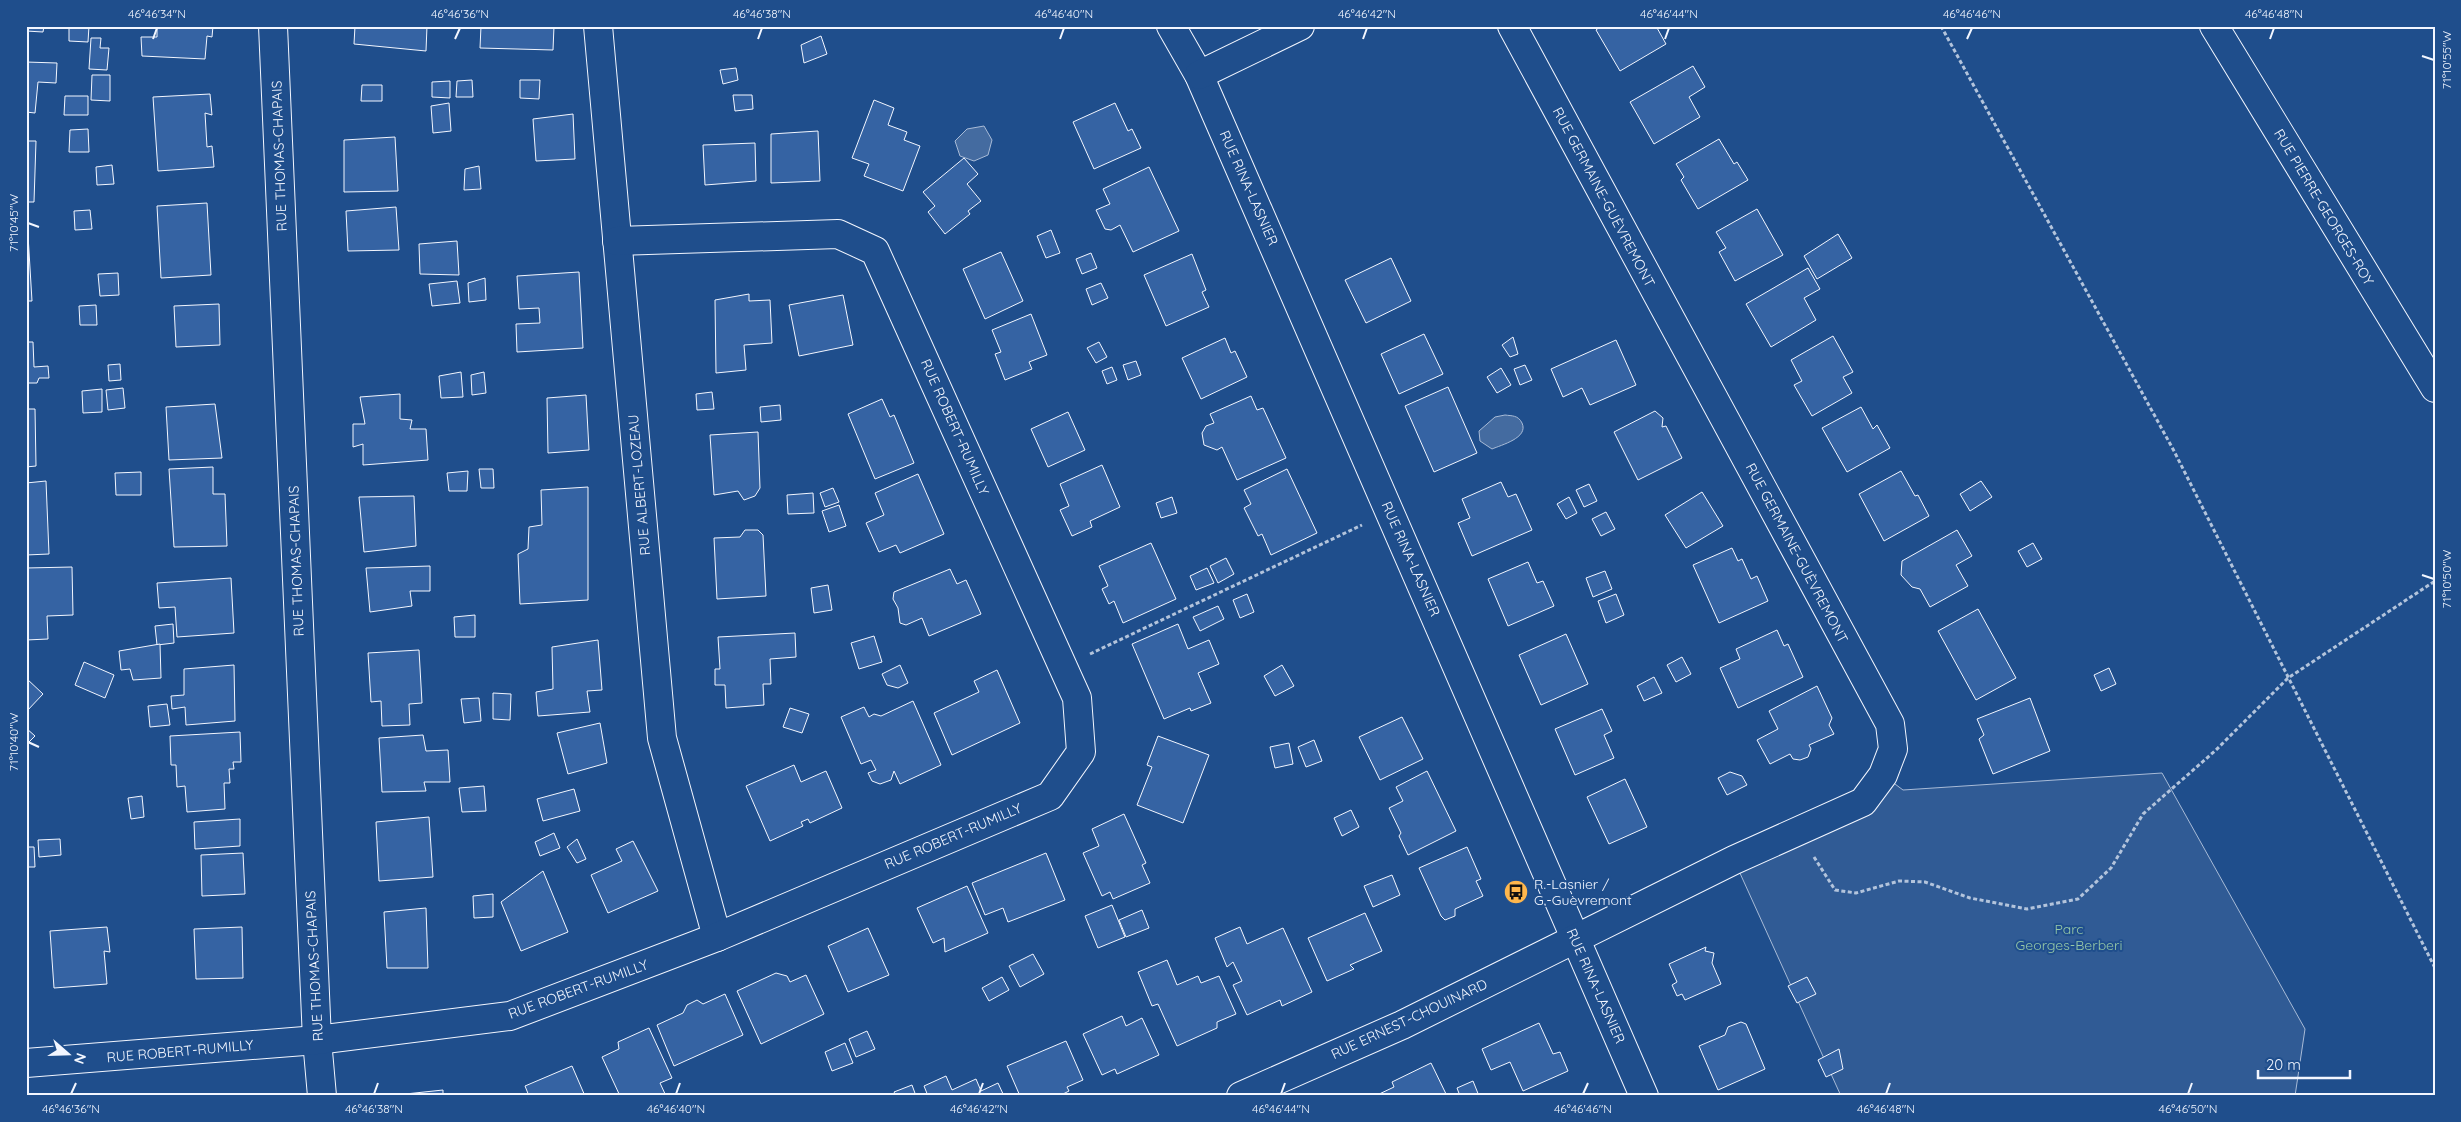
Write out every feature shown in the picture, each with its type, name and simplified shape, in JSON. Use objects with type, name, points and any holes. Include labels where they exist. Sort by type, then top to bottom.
[{"type":"street","name":"RUE THOMAS-CHAPAIS","points":[[273,26],[317,1040],[322,1096]]},
{"type":"street","name":"RUE ALBERT-LOZEAU","points":[[598,26],[662,738],[717,937]]},
{"type":"street","name":"RUE RINA-LASNIER","points":[[1170,26],[1199,75],[1644,1096]]},
{"type":"street","points":[[1199,75],[1300,26]]},
{"type":"street","name":"RUE GERMAINE-GUÈVREMONT","points":[[1512,26],[1890,724],[1893,748],[1883,775],[1863,802],[1734,860],[1576,938]]},
{"type":"street","name":"RUE PIERRE-GEORGES-ROY","points":[[2214,26],[2435,388]]},
{"type":"street","name":"RUE ROBERT-RUMILLY","points":[[26,1063],[317,1040],[510,1016],[717,937],[1050,796],[1081,752],[1077,698],[875,251],[838,234],[617,241]]},
{"type":"street","name":"RUE ERNEST-CHOUINARD","points":[[1241,1096],[1402,1025],[1576,938]]},
{"type":"path","points":[[1941,26],[2174,451],[2435,968]]},
{"type":"path","points":[[1063,667],[1390,512]]},
{"type":"path","points":[[1798,832],[1835,890],[1856,893],[1899,881],[1925,882],[1970,898],[2027,909],[2078,898],[2111,868],[2143,814],[2216,750],[2288,678],[2435,580]]},
{"type":"green space","name":"Parc Georges-Berberi","points":[[2162,773],[2305,1029],[2295,1096],[1841,1096],[1734,860],[1883,775],[1903,790]]},
{"type":"shaded area","points":[[984,126],[992,140],[988,155],[974,161],[960,156],[955,141],[967,129]]},
{"type":"shaded area","points":[[1515,416],[1520,420],[1523,428],[1522,433],[1513,440],[1492,449],[1480,441],[1479,431],[1495,417]]},
{"type":"building","points":[[26,26],[44,26],[43,32],[26,31]]},
{"type":"building","points":[[69,26],[89,26],[88,42],[69,41]]},
{"type":"building","points":[[157,26],[213,26],[212,37],[207,36],[205,59],[142,56],[141,37],[157,37]]},
{"type":"building","points":[[355,26],[427,26],[426,51],[354,44]]},
{"type":"building","points":[[481,26],[554,26],[553,50],[480,48]]},
{"type":"building","points":[[1601,26],[1656,26],[1666,44],[1620,71],[1596,30]]},
{"type":"building","points":[[821,36],[827,54],[804,63],[801,45]]},
{"type":"building","points":[[91,38],[101,38],[100,48],[109,48],[107,70],[89,69]]},
{"type":"building","points":[[26,62],[57,63],[56,83],[38,82],[35,113],[26,112]]},
{"type":"building","points":[[1693,66],[1705,87],[1689,97],[1700,117],[1654,144],[1630,102]]},
{"type":"building","points":[[736,68],[738,80],[723,84],[720,70]]},
{"type":"building","points":[[92,75],[110,75],[110,101],[91,100]]},
{"type":"building","points":[[472,80],[473,97],[456,97],[457,81]]},
{"type":"building","points":[[520,80],[540,80],[539,99],[520,98]]},
{"type":"building","points":[[450,81],[450,98],[432,97],[432,82]]},
{"type":"building","points":[[362,85],[382,85],[382,101],[361,101]]},
{"type":"building","points":[[210,94],[212,115],[205,113],[207,147],[212,146],[214,167],[158,171],[153,97]]},
{"type":"building","points":[[733,95],[752,95],[753,109],[735,111]]},
{"type":"building","points":[[65,96],[88,96],[88,115],[64,115]]},
{"type":"building","points":[[874,100],[894,108],[888,125],[907,132],[904,140],[920,146],[903,191],[864,176],[869,164],[852,158]]},
{"type":"building","points":[[449,103],[451,131],[433,133],[431,106]]},
{"type":"building","points":[[1115,103],[1128,131],[1132,129],[1141,148],[1094,169],[1073,122]]},
{"type":"building","points":[[573,114],[575,159],[536,161],[533,119]]},
{"type":"building","points":[[88,129],[89,152],[69,152],[70,130]]},
{"type":"building","points":[[818,131],[820,181],[771,183],[771,134]]},
{"type":"building","points":[[395,137],[398,191],[344,192],[344,140]]},
{"type":"building","points":[[1719,139],[1734,164],[1737,162],[1748,180],[1698,209],[1681,180],[1684,177],[1676,164]]},
{"type":"building","points":[[26,141],[36,141],[34,202],[26,202]]},
{"type":"building","points":[[755,143],[756,181],[705,185],[703,145]]},
{"type":"building","points":[[964,158],[978,174],[967,184],[981,201],[968,211],[970,214],[945,234],[928,212],[935,206],[923,192]]},
{"type":"building","points":[[112,165],[114,184],[97,185],[96,167]]},
{"type":"building","points":[[479,166],[481,189],[464,190],[465,169]]},
{"type":"building","points":[[1149,167],[1179,231],[1133,252],[1120,225],[1111,230],[1105,229],[1096,210],[1110,204],[1103,189]]},
{"type":"building","points":[[207,203],[211,275],[161,278],[157,206]]},
{"type":"building","points":[[396,207],[399,250],[348,251],[346,211]]},
{"type":"building","points":[[1757,209],[1783,255],[1735,281],[1719,252],[1726,248],[1716,232]]},
{"type":"building","points":[[90,210],[92,229],[75,230],[74,211]]},
{"type":"building","points":[[1051,230],[1060,253],[1046,258],[1037,236]]},
{"type":"building","points":[[1838,234],[1852,258],[1817,279],[1804,256]]},
{"type":"building","points":[[28,235],[32,301],[26,301],[26,236]]},
{"type":"building","points":[[457,241],[459,275],[420,274],[419,244]]},
{"type":"building","points":[[1001,252],[1023,301],[985,319],[963,269]]},
{"type":"building","points":[[1091,253],[1097,268],[1082,274],[1076,259]]},
{"type":"building","points":[[1192,254],[1206,290],[1202,292],[1209,307],[1166,326],[1144,275]]},
{"type":"building","points":[[1391,258],[1411,301],[1366,323],[1345,280]]},
{"type":"building","points":[[1808,268],[1820,289],[1804,298],[1816,320],[1771,347],[1746,304]]},
{"type":"building","points":[[579,272],[583,348],[517,352],[516,324],[540,323],[539,308],[519,309],[517,276]]},
{"type":"building","points":[[118,273],[119,295],[100,296],[98,274]]},
{"type":"building","points":[[485,278],[486,300],[469,302],[468,283]]},
{"type":"building","points":[[457,281],[460,303],[432,306],[429,284]]},
{"type":"building","points":[[1101,283],[1108,298],[1092,305],[1086,289]]},
{"type":"building","points":[[749,294],[749,301],[770,300],[772,343],[744,345],[746,370],[716,373],[715,300]]},
{"type":"building","points":[[843,295],[853,345],[799,356],[789,305]]},
{"type":"building","points":[[219,304],[220,345],[176,347],[174,306]]},
{"type":"building","points":[[96,305],[97,325],[80,325],[79,306]]},
{"type":"building","points":[[1031,314],[1047,355],[1029,362],[1032,369],[1005,380],[995,354],[1001,352],[992,330]]},
{"type":"building","points":[[1424,334],[1443,374],[1399,394],[1381,354]]},
{"type":"building","points":[[1833,336],[1853,372],[1843,377],[1852,393],[1812,416],[1794,385],[1802,381],[1791,360]]},
{"type":"building","points":[[1513,337],[1518,354],[1510,357],[1502,345]]},
{"type":"building","points":[[1225,338],[1231,353],[1235,351],[1247,377],[1201,399],[1182,358]]},
{"type":"building","points":[[1616,340],[1636,385],[1590,405],[1582,388],[1563,397],[1551,369]]},
{"type":"building","points":[[26,342],[33,342],[34,367],[48,366],[49,378],[39,378],[37,383],[26,383]]},
{"type":"building","points":[[1099,342],[1107,357],[1096,363],[1087,348]]},
{"type":"building","points":[[1136,361],[1141,375],[1128,380],[1123,365]]},
{"type":"building","points":[[120,364],[121,380],[109,381],[108,365]]},
{"type":"building","points":[[1525,365],[1532,380],[1520,385],[1514,369]]},
{"type":"building","points":[[1112,367],[1117,380],[1107,384],[1102,371]]},
{"type":"building","points":[[1501,368],[1511,385],[1497,393],[1487,377]]},
{"type":"building","points":[[461,372],[463,397],[441,398],[439,376]]},
{"type":"building","points":[[484,372],[486,393],[472,395],[471,375]]},
{"type":"building","points":[[1448,387],[1477,453],[1434,472],[1405,406]]},
{"type":"building","points":[[123,388],[125,408],[108,410],[106,390]]},
{"type":"building","points":[[102,389],[102,412],[83,413],[82,391]]},
{"type":"building","points":[[712,392],[714,409],[697,410],[696,394]]},
{"type":"building","points":[[400,394],[400,419],[412,420],[410,429],[426,429],[428,460],[363,465],[363,444],[353,447],[353,424],[365,424],[360,397]]},
{"type":"building","points":[[586,395],[589,450],[548,453],[547,398]]},
{"type":"building","points":[[1251,396],[1257,410],[1263,408],[1286,458],[1237,480],[1222,447],[1217,450],[1204,445],[1202,433],[1206,426],[1214,423],[1210,414]]},
{"type":"building","points":[[882,399],[890,417],[894,415],[914,463],[875,479],[848,414]]},
{"type":"building","points":[[215,404],[222,458],[169,460],[166,407]]},
{"type":"building","points":[[780,405],[781,420],[761,422],[760,407]]},
{"type":"building","points":[[1861,407],[1873,429],[1877,425],[1890,448],[1847,472],[1822,428]]},
{"type":"building","points":[[26,409],[35,409],[36,466],[26,467]]},
{"type":"building","points":[[1655,411],[1663,418],[1662,427],[1666,426],[1682,458],[1638,480],[1614,432]]},
{"type":"building","points":[[1068,412],[1085,450],[1048,467],[1031,429]]},
{"type":"building","points":[[758,432],[760,488],[755,496],[744,500],[738,491],[714,495],[710,435]]},
{"type":"building","points":[[1102,465],[1120,507],[1090,521],[1092,527],[1072,536],[1060,510],[1069,506],[1060,484]]},
{"type":"building","points":[[213,467],[213,494],[225,494],[227,546],[174,547],[169,469]]},
{"type":"building","points":[[479,469],[493,469],[494,488],[481,488]]},
{"type":"building","points":[[1287,469],[1317,533],[1271,555],[1262,534],[1258,536],[1244,508],[1251,504],[1244,490]]},
{"type":"building","points":[[468,471],[467,491],[449,491],[447,473]]},
{"type":"building","points":[[1901,471],[1915,496],[1918,495],[1929,516],[1884,541],[1859,494]]},
{"type":"building","points":[[141,472],[141,495],[116,495],[115,473]]},
{"type":"building","points":[[918,474],[944,534],[900,553],[896,545],[879,552],[866,523],[884,515],[875,493]]},
{"type":"building","points":[[46,481],[49,554],[26,555],[26,483]]},
{"type":"building","points":[[1981,481],[1992,497],[1970,511],[1960,494]]},
{"type":"building","points":[[1501,482],[1508,497],[1516,494],[1532,530],[1472,556],[1458,523],[1470,518],[1462,499]]},
{"type":"building","points":[[1589,484],[1597,501],[1584,507],[1576,490]]},
{"type":"building","points":[[588,487],[588,600],[520,604],[518,554],[528,549],[529,527],[542,525],[541,490]]},
{"type":"building","points":[[833,488],[839,502],[825,507],[820,493]]},
{"type":"building","points":[[1702,492],[1723,526],[1686,548],[1665,515]]},
{"type":"building","points":[[813,493],[814,513],[788,514],[787,495]]},
{"type":"building","points":[[414,496],[416,546],[364,552],[359,497]]},
{"type":"building","points":[[1172,497],[1177,513],[1161,518],[1156,503]]},
{"type":"building","points":[[1569,497],[1577,513],[1566,519],[1557,504]]},
{"type":"building","points":[[839,505],[846,526],[829,532],[822,511]]},
{"type":"building","points":[[1606,512],[1615,529],[1601,536],[1592,519]]},
{"type":"building","points":[[745,530],[758,530],[763,535],[766,596],[717,599],[714,538],[740,537]]},
{"type":"building","points":[[1957,530],[1972,556],[1956,565],[1968,586],[1930,607],[1920,589],[1912,587],[1901,575],[1902,561]]},
{"type":"building","points":[[1151,543],[1176,599],[1123,623],[1114,601],[1109,604],[1102,589],[1108,586],[1099,566]]},
{"type":"building","points":[[2033,543],[2042,559],[2027,567],[2018,551]]},
{"type":"building","points":[[1732,548],[1738,561],[1742,559],[1751,579],[1757,576],[1768,601],[1719,623],[1693,565]]},
{"type":"building","points":[[1226,558],[1234,574],[1218,583],[1210,566]]},
{"type":"building","points":[[1528,562],[1537,583],[1543,581],[1554,606],[1508,626],[1488,579]]},
{"type":"building","points":[[430,566],[430,591],[410,591],[412,606],[370,612],[366,568]]},
{"type":"building","points":[[72,567],[73,615],[47,616],[48,639],[26,640],[26,568]]},
{"type":"building","points":[[1207,568],[1214,583],[1196,590],[1190,576]]},
{"type":"building","points":[[950,569],[957,584],[966,580],[981,614],[929,636],[922,618],[906,625],[900,623],[898,608],[893,599],[894,592]]},
{"type":"building","points":[[1605,571],[1612,589],[1593,597],[1586,578]]},
{"type":"building","points":[[231,578],[234,633],[177,637],[175,607],[159,608],[157,583]]},
{"type":"building","points":[[828,585],[832,610],[814,613],[811,588]]},
{"type":"building","points":[[1247,594],[1254,612],[1240,618],[1233,600]]},
{"type":"building","points":[[1616,594],[1624,615],[1606,623],[1598,601]]},
{"type":"building","points":[[1218,606],[1224,619],[1200,631],[1193,617]]},
{"type":"building","points":[[1978,609],[2016,678],[1976,700],[1938,631]]},
{"type":"building","points":[[475,615],[475,637],[455,637],[454,617]]},
{"type":"building","points":[[173,624],[174,643],[157,645],[155,626]]},
{"type":"building","points":[[1178,624],[1188,649],[1209,640],[1219,664],[1198,673],[1211,703],[1191,711],[1190,708],[1164,719],[1132,644]]},
{"type":"building","points":[[1777,630],[1784,646],[1788,644],[1803,677],[1738,708],[1720,668],[1740,659],[1736,649]]},
{"type":"building","points":[[795,633],[796,657],[770,659],[771,684],[763,684],[764,705],[726,708],[725,685],[715,685],[715,669],[720,669],[718,637]]},
{"type":"building","points":[[1566,634],[1588,684],[1541,705],[1519,655]]},
{"type":"building","points":[[874,636],[882,662],[859,669],[851,643]]},
{"type":"building","points":[[598,640],[602,690],[587,691],[590,712],[538,716],[536,692],[553,689],[552,647]]},
{"type":"building","points":[[160,644],[161,678],[133,680],[130,669],[121,670],[119,651]]},
{"type":"building","points":[[419,650],[422,703],[409,704],[410,725],[382,726],[381,701],[371,702],[368,653]]},
{"type":"building","points":[[1682,657],[1691,674],[1676,682],[1667,665]]},
{"type":"building","points":[[84,662],[114,675],[105,698],[75,685]]},
{"type":"building","points":[[234,665],[235,721],[186,725],[185,707],[172,709],[171,696],[184,695],[184,669]]},
{"type":"building","points":[[900,665],[908,683],[898,688],[887,685],[882,674]]},
{"type":"building","points":[[1282,665],[1294,686],[1275,696],[1264,676]]},
{"type":"building","points":[[2109,668],[2116,684],[2101,691],[2094,675]]},
{"type":"building","points":[[997,670],[1020,723],[952,755],[934,713],[979,692],[974,681]]},
{"type":"building","points":[[1654,677],[1662,693],[1644,701],[1637,686]]},
{"type":"building","points":[[26,678],[43,694],[26,712]]},
{"type":"building","points":[[1817,686],[1832,718],[1829,725],[1834,734],[1809,745],[1811,749],[1808,757],[1800,760],[1793,759],[1790,754],[1770,764],[1757,740],[1778,729],[1769,711]]},
{"type":"building","points":[[493,693],[511,694],[510,720],[493,719]]},
{"type":"building","points":[[479,698],[481,721],[464,723],[461,699]]},
{"type":"building","points":[[2030,698],[2050,751],[1993,774],[1979,739],[1984,735],[1977,719]]},
{"type":"building","points":[[913,701],[941,765],[900,784],[894,771],[891,780],[880,784],[872,781],[868,773],[876,770],[871,760],[861,764],[841,717],[864,707],[869,717],[874,714],[881,716]]},
{"type":"building","points":[[167,704],[170,725],[150,727],[148,706]]},
{"type":"building","points":[[790,708],[809,714],[802,733],[783,727]]},
{"type":"building","points":[[1602,709],[1612,731],[1604,735],[1614,758],[1575,775],[1555,729]]},
{"type":"building","points":[[1402,717],[1423,759],[1380,780],[1359,737]]},
{"type":"building","points":[[600,723],[607,763],[568,774],[557,733]]},
{"type":"building","points":[[26,728],[35,736],[26,745]]},
{"type":"building","points":[[240,732],[241,762],[233,762],[234,769],[229,769],[230,783],[224,783],[225,809],[187,812],[185,786],[177,787],[176,765],[171,765],[170,736]]},
{"type":"building","points":[[423,735],[426,751],[448,750],[450,782],[424,782],[426,791],[382,792],[379,738]]},
{"type":"building","points":[[1158,736],[1209,755],[1183,823],[1137,805],[1152,767],[1147,765]]},
{"type":"building","points":[[1314,740],[1322,761],[1306,767],[1298,747]]},
{"type":"building","points":[[1289,743],[1293,764],[1275,768],[1270,747]]},
{"type":"building","points":[[794,765],[801,782],[826,771],[842,808],[810,823],[808,819],[801,822],[803,826],[770,841],[746,786]]},
{"type":"building","points":[[1427,771],[1456,831],[1408,855],[1399,836],[1401,833],[1389,808],[1403,801],[1396,787]]},
{"type":"building","points":[[1730,772],[1742,776],[1747,785],[1727,795],[1718,778]]},
{"type":"building","points":[[1625,779],[1647,827],[1609,844],[1587,797]]},
{"type":"building","points":[[484,786],[486,811],[462,812],[459,788]]},
{"type":"building","points":[[574,789],[580,811],[543,821],[537,799]]},
{"type":"building","points":[[142,796],[144,817],[131,819],[128,798]]},
{"type":"building","points":[[1351,810],[1359,827],[1342,836],[1334,818]]},
{"type":"building","points":[[1124,814],[1146,863],[1142,865],[1150,883],[1113,899],[1110,892],[1102,896],[1083,853],[1099,846],[1092,829]]},
{"type":"building","points":[[429,817],[433,877],[379,881],[376,822]]},
{"type":"building","points":[[240,819],[240,846],[195,849],[194,822]]},
{"type":"building","points":[[554,833],[560,848],[540,856],[535,842]]},
{"type":"building","points":[[60,839],[61,855],[39,857],[38,840]]},
{"type":"building","points":[[577,839],[586,859],[577,863],[567,847]]},
{"type":"building","points":[[633,841],[658,891],[608,913],[591,875],[622,861],[616,849]]},
{"type":"building","points":[[26,847],[34,847],[35,867],[26,867]]},
{"type":"building","points":[[1467,847],[1481,879],[1476,881],[1483,896],[1455,909],[1455,916],[1445,920],[1441,916],[1419,868]]},
{"type":"building","points":[[243,853],[245,894],[202,896],[201,855]]},
{"type":"building","points":[[1046,853],[1065,900],[1008,922],[1003,908],[985,915],[972,883]]},
{"type":"building","points":[[543,871],[568,932],[521,951],[501,902]]},
{"type":"building","points":[[1392,875],[1400,895],[1373,907],[1364,886]]},
{"type":"building","points":[[967,886],[988,933],[945,952],[944,938],[933,943],[917,908]]},
{"type":"building","points":[[493,894],[493,917],[474,918],[473,896]]},
{"type":"building","points":[[1112,905],[1125,937],[1098,948],[1085,916]]},
{"type":"building","points":[[426,908],[428,968],[387,968],[384,912]]},
{"type":"building","points":[[1142,910],[1149,928],[1126,937],[1119,920]]},
{"type":"building","points":[[1365,913],[1382,951],[1350,965],[1354,969],[1327,981],[1308,938]]},
{"type":"building","points":[[107,927],[110,952],[104,951],[107,984],[54,988],[50,931]]},
{"type":"building","points":[[242,927],[243,978],[196,979],[194,929]]},
{"type":"building","points":[[1240,927],[1247,944],[1283,928],[1312,992],[1282,1006],[1280,1000],[1247,1015],[1233,985],[1242,981],[1233,962],[1227,967],[1215,938]]},
{"type":"building","points":[[868,928],[889,975],[848,992],[828,946]]},
{"type":"building","points":[[1706,947],[1705,951],[1714,953],[1712,963],[1721,984],[1685,1000],[1682,994],[1677,996],[1672,985],[1677,982],[1669,964]]},
{"type":"building","points":[[1033,954],[1044,974],[1020,987],[1009,966]]},
{"type":"building","points":[[1167,960],[1177,985],[1198,976],[1201,983],[1219,976],[1236,1014],[1217,1022],[1217,1028],[1177,1046],[1158,1004],[1152,1006],[1138,972]]},
{"type":"building","points":[[776,973],[787,976],[790,982],[806,975],[824,1014],[761,1044],[737,991]]},
{"type":"building","points":[[1002,977],[1009,990],[989,1001],[982,988]]},
{"type":"building","points":[[1807,977],[1816,994],[1797,1003],[1788,986]]},
{"type":"building","points":[[725,994],[743,1035],[674,1066],[657,1025],[683,1013],[687,1005],[697,1000],[703,1004]]},
{"type":"building","points":[[1122,1016],[1126,1026],[1142,1018],[1159,1055],[1117,1074],[1115,1069],[1102,1075],[1083,1034]]},
{"type":"building","points":[[1741,1022],[1746,1024],[1765,1069],[1718,1090],[1699,1046],[1725,1035],[1728,1027]]},
{"type":"building","points":[[1539,1023],[1553,1054],[1560,1052],[1568,1071],[1523,1091],[1510,1062],[1491,1070],[1482,1049]]},
{"type":"building","points":[[649,1028],[672,1078],[660,1083],[666,1096],[620,1096],[602,1057],[619,1049],[618,1042]]},
{"type":"building","points":[[867,1031],[875,1049],[856,1057],[849,1039]]},
{"type":"building","points":[[1066,1041],[1083,1080],[1067,1087],[1069,1091],[1059,1096],[1020,1096],[1007,1066]]},
{"type":"building","points":[[845,1043],[853,1063],[832,1071],[825,1052]]},
{"type":"building","points":[[1839,1049],[1843,1069],[1826,1077],[1818,1060]]},
{"type":"building","points":[[1431,1063],[1447,1096],[1375,1096],[1394,1087],[1392,1082]]},
{"type":"building","points":[[572,1066],[585,1096],[529,1096],[525,1086]]},
{"type":"building","points":[[946,1076],[952,1090],[976,1079],[981,1091],[998,1083],[1004,1096],[928,1096],[924,1086]]},
{"type":"building","points":[[1473,1081],[1479,1096],[1460,1096],[1457,1088]]},
{"type":"building","points":[[912,1085],[916,1096],[896,1096],[894,1092]]},
{"type":"building","points":[[443,1090],[443,1096],[396,1096],[396,1095]]},
{"type":"place","name":"R.-Lasnier / G.-Guèvremont","points":[[1516,892]]}]
